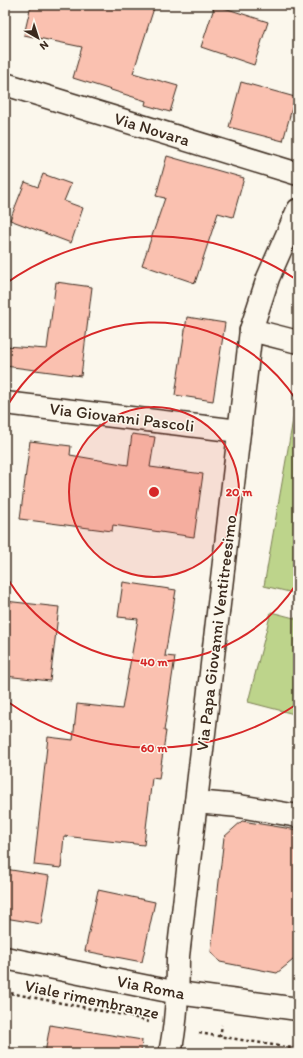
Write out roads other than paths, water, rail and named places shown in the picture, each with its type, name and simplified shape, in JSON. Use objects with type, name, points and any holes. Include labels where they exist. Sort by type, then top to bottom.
[{"type":"street","name":"Via Novara","points":[[5,84],[298,174]]},
{"type":"street","name":"Via Papa Giovanni Ventitreesimo","points":[[170,1053],[175,1030],[178,993],[178,956],[251,330],[268,278],[298,210]]},
{"type":"street","points":[[251,330],[298,342]]},
{"type":"street","name":"Via Giovanni Pascoli","points":[[5,403],[239,431]]},
{"type":"street","points":[[196,802],[239,806],[298,816]]},
{"type":"street","name":"Via Roma","points":[[5,958],[178,993],[298,1009]]}]
